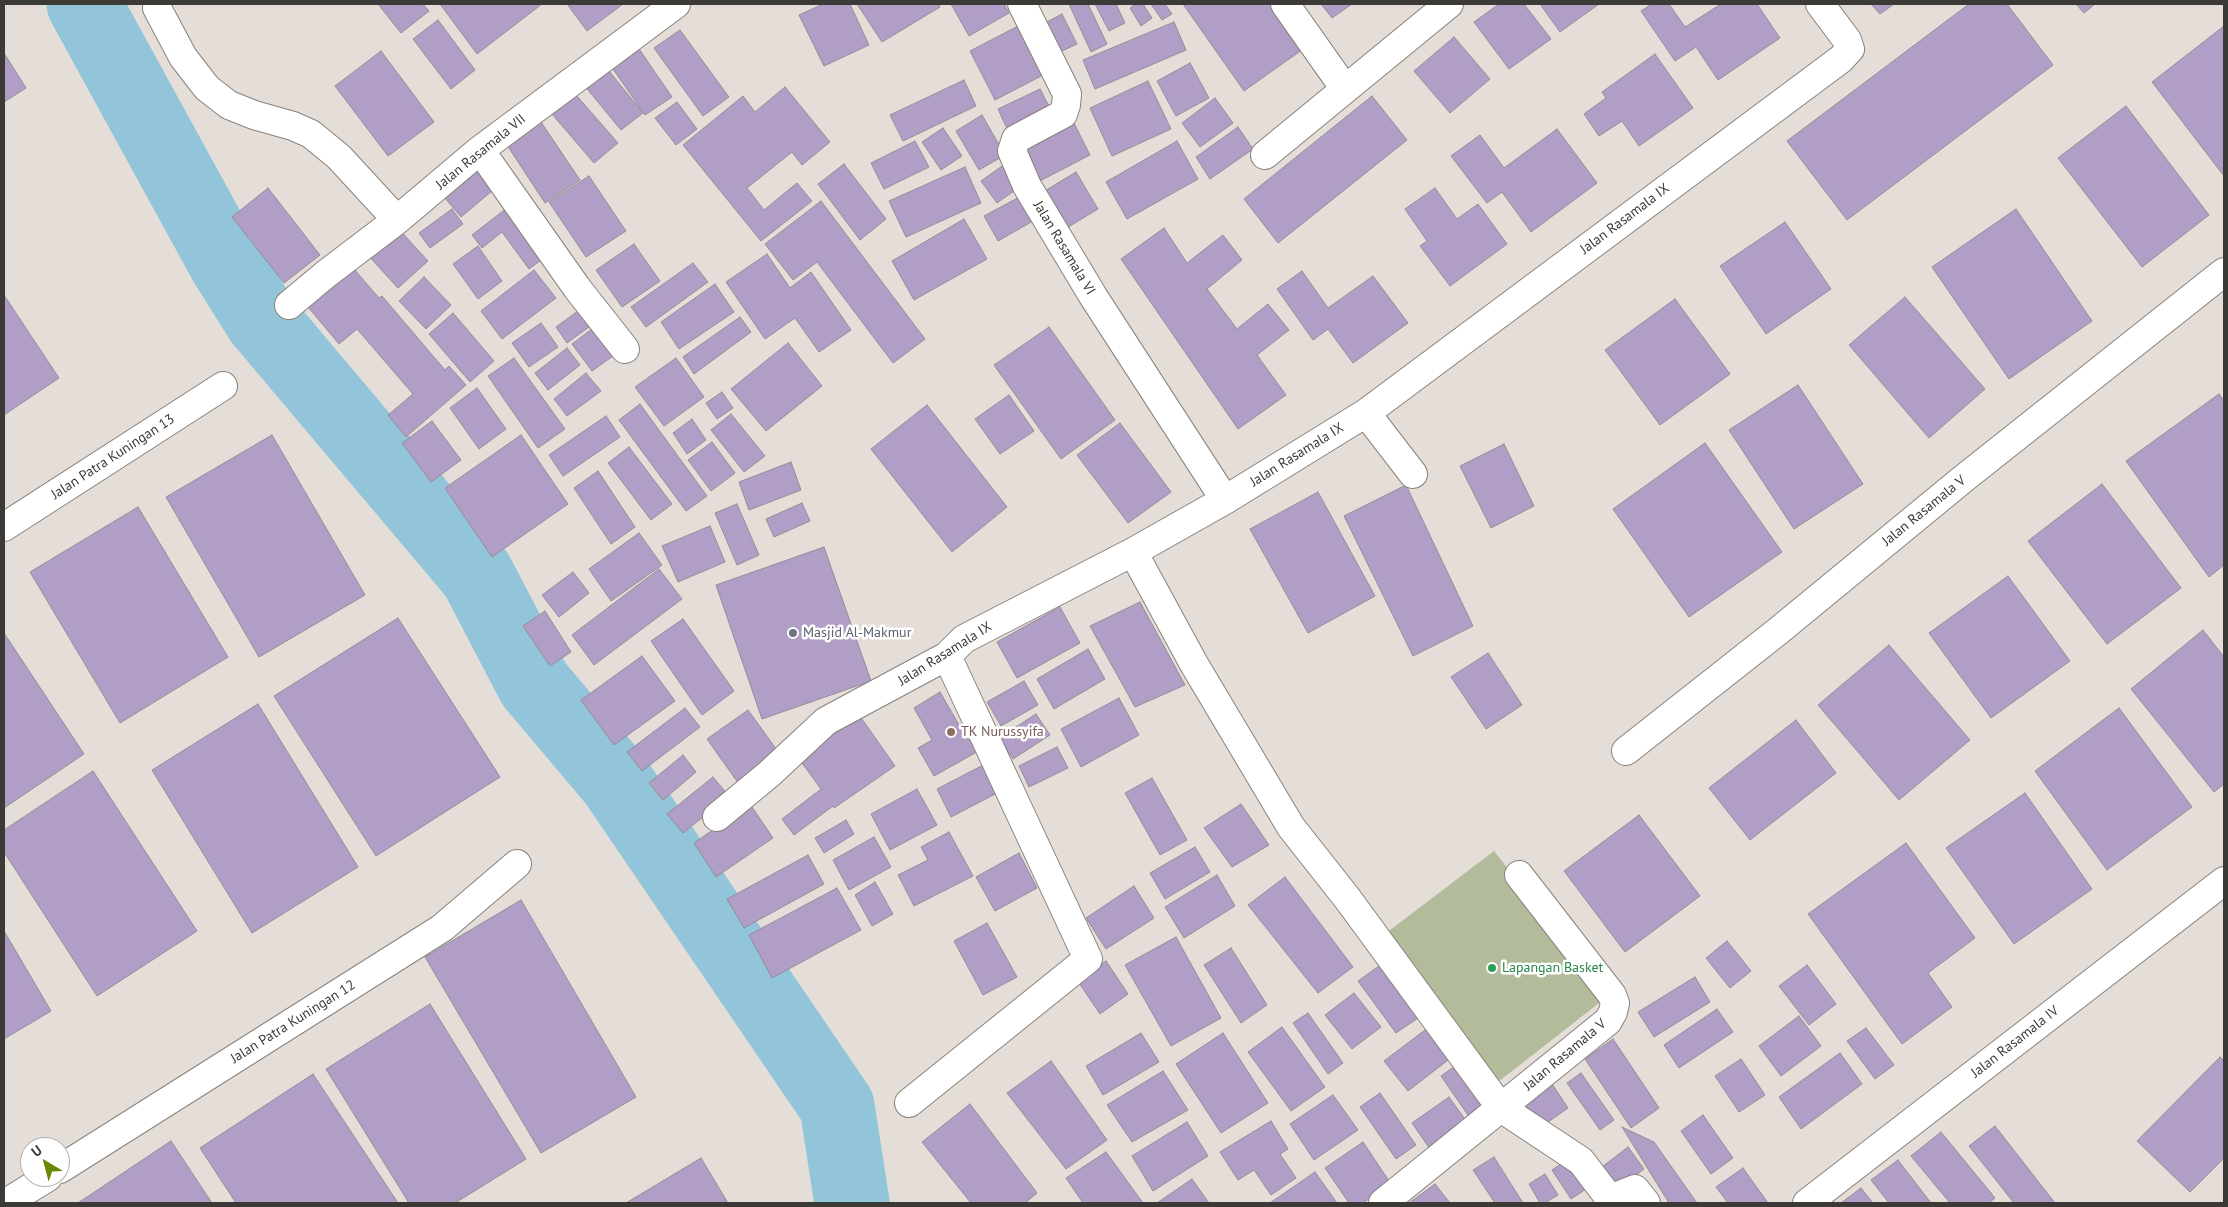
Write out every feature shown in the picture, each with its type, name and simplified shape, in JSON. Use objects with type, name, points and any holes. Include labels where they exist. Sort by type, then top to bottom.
[{"type":"street","name":"Jalan Rasamala VII","points":[[289,305],[397,220],[480,150],[676,4]]},
{"type":"street","name":"Jalan Rasamala VI","points":[[1022,4],[1066,94],[1066,105],[1063,114],[1016,139],[1012,151],[1027,186],[1093,296],[1225,500]]},
{"type":"street","points":[[1285,4],[1346,89]]},
{"type":"street","points":[[1265,155],[1449,4]]},
{"type":"street","name":"Jalan Rasamala IX","points":[[717,816],[769,774],[826,722],[947,656],[964,639],[1132,552],[1225,500],[1366,413],[1841,59],[1850,50],[1847,40],[1820,4]]},
{"type":"street","points":[[157,8],[183,57],[206,88],[229,105],[254,115],[293,126],[311,134],[339,157],[397,220]]},
{"type":"street","points":[[480,150],[577,288],[625,349]]},
{"type":"street","name":"Jalan Rasamala V","points":[[1626,751],[1777,632],[1963,480],[2224,272]]},
{"type":"street","name":"Jalan Patra Kuningan 13","points":[[4,527],[222,386]]},
{"type":"street","points":[[1366,413],[1413,474]]},
{"type":"street","points":[[1132,552],[1194,664],[1291,827],[1347,898],[1501,1108],[1581,1161],[1610,1199],[1635,1189],[1646,1203]]},
{"type":"street","points":[[909,1102],[1088,959],[947,656]]},
{"type":"street","name":"Jalan Patra Kuningan 12","points":[[70,1163],[442,928],[517,864]]},
{"type":"street","name":"Jalan Rasamala V","points":[[1383,1203],[1608,1021],[1613,1012],[1615,1003],[1612,995],[1520,875]]},
{"type":"street","name":"Jalan Rasamala IV","points":[[1807,1203],[2224,881]]},
{"type":"street","points":[[6,1203],[32,1187]]},
{"type":"green space","name":"Lapangan Basket","points":[[1494,851],[1608,996],[1489,1089],[1377,940]]},
{"type":"building","points":[[378,4],[423,4],[429,11],[401,33]]},
{"type":"building","points":[[440,4],[542,4],[477,54]]},
{"type":"building","points":[[567,4],[623,4],[587,31]]},
{"type":"building","points":[[823,4],[850,4],[869,45],[824,66],[799,15]]},
{"type":"building","points":[[857,4],[939,4],[940,7],[882,42]]},
{"type":"building","points":[[951,4],[1004,4],[1009,13],[969,36]]},
{"type":"building","points":[[1069,4],[1088,4],[1107,44],[1091,52]]},
{"type":"building","points":[[1095,4],[1116,4],[1125,23],[1109,31]]},
{"type":"building","points":[[1136,4],[1143,4],[1152,18],[1141,26],[1130,8]]},
{"type":"building","points":[[1151,4],[1165,4],[1172,14],[1162,20]]},
{"type":"building","points":[[1183,4],[1276,4],[1306,47],[1244,91]]},
{"type":"building","points":[[1321,4],[1352,4],[1332,18]]},
{"type":"building","points":[[1499,4],[1524,4],[1551,39],[1509,69],[1474,22]]},
{"type":"building","points":[[1540,4],[1599,4],[1560,32]]},
{"type":"building","points":[[1652,4],[1669,4],[1685,27],[1721,4],[1757,4],[1780,38],[1718,80],[1696,47],[1675,61],[1641,11]]},
{"type":"building","points":[[1871,4],[1894,4],[1880,14]]},
{"type":"building","points":[[1969,4],[2007,4],[2053,65],[1847,220],[1787,141]]},
{"type":"building","points":[[2076,4],[2095,4],[2084,13]]},
{"type":"building","points":[[1062,14],[1077,44],[1060,52],[1045,23]]},
{"type":"building","points":[[438,20],[475,70],[451,89],[413,39]]},
{"type":"building","points":[[1174,22],[1186,50],[1095,89],[1083,60]]},
{"type":"building","points":[[1020,25],[1045,74],[995,100],[970,51]]},
{"type":"building","points":[[2224,26],[2224,176],[2152,82]]},
{"type":"building","points":[[680,30],[729,97],[703,116],[654,48]]},
{"type":"building","points":[[1454,37],[1490,79],[1450,113],[1414,71]]},
{"type":"building","points":[[633,40],[672,97],[645,115],[606,59]]},
{"type":"building","points":[[381,51],[434,122],[388,156],[335,86]]},
{"type":"building","points":[[4,53],[26,88],[4,102]]},
{"type":"building","points":[[1655,54],[1693,108],[1639,146],[1622,121],[1599,136],[1584,114],[1606,98],[1602,92]]},
{"type":"building","points":[[601,61],[643,113],[621,130],[579,79]]},
{"type":"building","points":[[1190,63],[1209,98],[1176,116],[1157,81]]},
{"type":"building","points":[[964,80],[976,106],[903,141],[890,115]]},
{"type":"building","points":[[1148,81],[1171,129],[1112,156],[1090,108]]},
{"type":"building","points":[[785,87],[830,142],[802,165],[792,152],[747,188],[764,210],[797,183],[812,201],[761,241],[683,145],[743,96],[755,112]]},
{"type":"building","points":[[1040,89],[1052,112],[1009,133],[998,109]]},
{"type":"building","points":[[576,95],[618,143],[594,163],[552,114]]},
{"type":"building","points":[[1372,96],[1407,140],[1278,243],[1244,199]]},
{"type":"building","points":[[1215,98],[1233,123],[1200,147],[1182,123]]},
{"type":"building","points":[[677,102],[697,129],[676,145],[655,118]]},
{"type":"building","points":[[2126,106],[2209,215],[2142,267],[2058,158]]},
{"type":"building","points":[[982,115],[1005,155],[979,170],[956,131]]},
{"type":"building","points":[[537,116],[580,180],[545,203],[503,139]]},
{"type":"building","points":[[1072,119],[1090,155],[1036,183],[1018,146]]},
{"type":"building","points":[[1238,127],[1253,149],[1210,179],[1196,157]]},
{"type":"building","points":[[943,128],[962,156],[941,170],[922,142]]},
{"type":"building","points":[[1557,129],[1597,183],[1531,232],[1502,192],[1487,203],[1451,156],[1480,135],[1504,168]]},
{"type":"building","points":[[915,141],[929,167],[884,189],[871,163]]},
{"type":"building","points":[[1177,141],[1198,179],[1127,219],[1106,182]]},
{"type":"building","points":[[844,164],[886,219],[860,240],[818,184]]},
{"type":"building","points":[[1005,164],[1021,186],[997,203],[981,181]]},
{"type":"building","points":[[482,165],[499,185],[461,217],[444,197]]},
{"type":"building","points":[[965,167],[981,203],[906,237],[889,201]]},
{"type":"building","points":[[1076,172],[1098,209],[1060,232],[1038,195]]},
{"type":"building","points":[[589,176],[626,231],[586,257],[549,202]]},
{"type":"building","points":[[268,188],[320,255],[284,283],[232,217]]},
{"type":"building","points":[[1435,188],[1457,219],[1478,204],[1507,244],[1450,286],[1420,246],[1427,241],[1405,209]]},
{"type":"building","points":[[1027,193],[1040,217],[998,241],[984,216]]},
{"type":"building","points":[[821,201],[925,339],[893,363],[817,262],[793,280],[765,244]]},
{"type":"building","points":[[512,204],[548,255],[529,269],[502,232],[482,248],[472,235]]},
{"type":"building","points":[[452,209],[463,224],[430,248],[419,233]]},
{"type":"building","points":[[2016,209],[2092,321],[2009,379],[1932,267]]},
{"type":"building","points":[[964,219],[987,259],[914,300],[892,261]]},
{"type":"building","points":[[1785,222],[1831,289],[1766,334],[1720,266]]},
{"type":"building","points":[[395,225],[428,261],[398,288],[365,252]]},
{"type":"building","points":[[1164,228],[1187,263],[1223,235],[1242,260],[1207,289],[1237,329],[1268,304],[1289,330],[1257,355],[1286,395],[1238,429],[1121,259]]},
{"type":"building","points":[[634,244],[660,281],[622,307],[596,270]]},
{"type":"building","points":[[478,246],[502,281],[478,299],[453,264]]},
{"type":"building","points":[[767,254],[790,288],[811,272],[851,330],[819,352],[795,318],[765,339],[726,282]]},
{"type":"building","points":[[348,262],[379,298],[382,296],[445,370],[449,366],[466,385],[406,437],[388,415],[413,394],[357,329],[339,344],[303,301]]},
{"type":"building","points":[[693,263],[708,282],[646,327],[631,307]]},
{"type":"building","points":[[534,270],[556,298],[502,339],[481,311]]},
{"type":"building","points":[[1302,271],[1328,308],[1373,276],[1408,323],[1353,363],[1328,329],[1313,340],[1277,289]]},
{"type":"building","points":[[424,277],[451,305],[426,329],[399,301]]},
{"type":"building","points":[[715,284],[734,312],[679,349],[661,322]]},
{"type":"building","points":[[4,295],[59,378],[4,415]]},
{"type":"building","points":[[1905,297],[1985,389],[1929,438],[1849,345]]},
{"type":"building","points":[[1675,299],[1730,374],[1660,425],[1605,350]]},
{"type":"building","points":[[582,308],[593,324],[567,343],[556,327]]},
{"type":"building","points":[[453,313],[494,361],[470,382],[429,334]]},
{"type":"building","points":[[740,317],[751,332],[694,374],[683,357]]},
{"type":"building","points":[[541,323],[558,347],[529,367],[512,343]]},
{"type":"building","points":[[600,323],[620,351],[592,371],[572,344]]},
{"type":"building","points":[[1049,327],[1115,420],[1061,459],[994,365]]},
{"type":"building","points":[[788,343],[822,386],[766,431],[731,389]]},
{"type":"building","points":[[567,348],[580,365],[548,390],[535,373]]},
{"type":"building","points":[[514,358],[565,429],[538,448],[488,376]]},
{"type":"building","points":[[676,358],[704,397],[664,426],[635,387]]},
{"type":"building","points":[[586,373],[601,391],[567,416],[554,399]]},
{"type":"building","points":[[1798,385],[1863,484],[1794,529],[1729,430]]},
{"type":"building","points":[[477,388],[506,429],[479,449],[450,408]]},
{"type":"building","points":[[722,392],[733,408],[717,419],[706,403]]},
{"type":"building","points":[[2219,394],[2224,401],[2224,565],[2209,577],[2126,461]]},
{"type":"building","points":[[1009,395],[1034,431],[1000,454],[975,419]]},
{"type":"building","points":[[640,404],[707,496],[686,511],[619,420]]},
{"type":"building","points":[[927,405],[1007,507],[952,552],[871,449]]},
{"type":"building","points":[[731,414],[765,456],[744,472],[711,430]]},
{"type":"building","points":[[606,416],[620,437],[563,476],[549,455]]},
{"type":"building","points":[[692,419],[706,440],[687,454],[673,433]]},
{"type":"building","points":[[432,421],[461,460],[431,482],[402,443]]},
{"type":"building","points":[[1120,423],[1171,492],[1128,523],[1077,455]]},
{"type":"building","points":[[272,435],[365,595],[259,657],[166,497]]},
{"type":"building","points":[[521,435],[568,504],[492,557],[445,488]]},
{"type":"building","points":[[712,442],[735,473],[711,491],[688,460]]},
{"type":"building","points":[[1705,443],[1782,552],[1689,617],[1613,509]]},
{"type":"building","points":[[1504,444],[1534,506],[1491,528],[1460,466]]},
{"type":"building","points":[[629,447],[672,504],[651,520],[608,463]]},
{"type":"building","points":[[791,462],[801,490],[749,510],[739,482]]},
{"type":"building","points":[[598,471],[635,527],[611,544],[574,488]]},
{"type":"building","points":[[2102,484],[2181,588],[2107,644],[2028,541]]},
{"type":"building","points":[[1406,485],[1473,626],[1413,656],[1344,516]]},
{"type":"building","points":[[1318,492],[1375,596],[1308,633],[1250,529]]},
{"type":"building","points":[[802,503],[810,521],[774,537],[766,519]]},
{"type":"building","points":[[737,504],[759,555],[737,565],[715,513]]},
{"type":"building","points":[[138,507],[228,657],[120,723],[30,572]]},
{"type":"building","points":[[710,526],[725,562],[678,582],[662,546]]},
{"type":"building","points":[[639,533],[662,565],[611,601],[589,569]]},
{"type":"building","name":"Masjid Al-Makmur","points":[[824,547],[871,681],[762,719],[716,585]]},
{"type":"building","points":[[659,569],[682,599],[594,665],[572,635]]},
{"type":"building","points":[[573,572],[589,593],[559,617],[542,595]]},
{"type":"building","points":[[2008,576],[2070,661],[1991,718],[1929,633]]},
{"type":"building","points":[[1140,602],[1185,685],[1135,707],[1090,626]]},
{"type":"building","points":[[1060,607],[1080,643],[1017,678],[997,642]]},
{"type":"building","points":[[545,611],[571,652],[550,666],[523,626]]},
{"type":"building","points":[[398,618],[500,777],[376,856],[274,696]]},
{"type":"building","points":[[683,619],[734,691],[702,715],[651,641]]},
{"type":"building","points":[[2203,630],[2224,657],[2224,784],[2214,792],[2131,689]]},
{"type":"building","points":[[4,633],[84,754],[4,808]]},
{"type":"building","points":[[1889,645],[1970,740],[1899,800],[1818,705]]},
{"type":"building","points":[[1088,649],[1105,679],[1054,709],[1037,679]]},
{"type":"building","points":[[1488,653],[1522,705],[1486,729],[1451,677]]},
{"type":"building","points":[[642,656],[675,701],[614,745],[581,700]]},
{"type":"building","points":[[1024,681],[1038,705],[1001,726],[987,702]]},
{"type":"building","name":"TK Nurussyifa","points":[[940,692],[959,725],[967,720],[984,748],[934,776],[918,748],[932,740],[914,708]]},
{"type":"building","points":[[1119,698],[1139,735],[1081,767],[1061,729]]},
{"type":"building","points":[[258,704],[358,867],[252,933],[152,770]]},
{"type":"building","points":[[685,708],[700,727],[642,771],[627,752]]},
{"type":"building","points":[[2119,708],[2192,807],[2107,870],[2035,771]]},
{"type":"building","points":[[855,709],[895,766],[834,808],[833,806],[794,835],[782,819],[821,789],[794,752]]},
{"type":"building","points":[[748,710],[782,757],[741,787],[707,739]]},
{"type":"building","points":[[1036,714],[1050,735],[1013,759],[999,738]]},
{"type":"building","points":[[1796,720],[1836,773],[1750,840],[1709,788]]},
{"type":"building","points":[[1057,747],[1068,768],[1029,787],[1019,766]]},
{"type":"building","points":[[683,755],[696,772],[663,800],[649,783]]},
{"type":"building","points":[[987,763],[1001,791],[951,817],[937,789]]},
{"type":"building","points":[[93,771],[197,931],[97,996],[4,852],[4,830]]},
{"type":"building","points":[[713,777],[729,796],[683,833],[667,814]]},
{"type":"building","points":[[1152,778],[1187,840],[1160,855],[1125,793]]},
{"type":"building","points":[[917,789],[937,825],[890,850],[871,814]]},
{"type":"building","points":[[2025,793],[2092,889],[2014,944],[1946,848]]},
{"type":"building","points":[[750,804],[773,838],[716,877],[694,843]]},
{"type":"building","points":[[1241,804],[1269,845],[1232,867],[1204,828]]},
{"type":"building","points":[[1639,815],[1700,896],[1625,952],[1564,871]]},
{"type":"building","points":[[846,820],[854,834],[824,853],[815,838]]},
{"type":"building","points":[[949,832],[973,876],[914,906],[898,875],[928,860],[921,847]]},
{"type":"building","points":[[874,837],[891,867],[849,890],[833,860]]},
{"type":"building","points":[[1906,843],[1975,938],[1928,973],[1952,1007],[1902,1044],[1808,914]]},
{"type":"building","points":[[1195,847],[1210,872],[1165,899],[1150,873]]},
{"type":"building","points":[[1019,853],[1037,888],[995,911],[976,877]]},
{"type":"building","points":[[808,855],[824,884],[744,928],[727,899]]},
{"type":"building","points":[[1217,875],[1235,906],[1184,938],[1165,907]]},
{"type":"building","points":[[1285,877],[1353,967],[1318,993],[1248,905]]},
{"type":"building","points":[[875,882],[893,914],[872,926],[855,895]]},
{"type":"building","points":[[1134,886],[1154,918],[1106,949],[1086,918]]},
{"type":"building","points":[[837,888],[861,930],[772,978],[749,935]]},
{"type":"building","points":[[521,900],[636,1097],[541,1153],[425,957]]},
{"type":"building","points":[[987,923],[1017,977],[983,995],[954,941]]},
{"type":"building","points":[[4,931],[51,1011],[4,1039]]},
{"type":"building","points":[[1176,937],[1221,1018],[1171,1046],[1125,965]]},
{"type":"building","points":[[1727,941],[1751,971],[1730,988],[1706,958]]},
{"type":"building","points":[[1231,948],[1267,1005],[1241,1023],[1204,965]]},
{"type":"building","points":[[1106,961],[1128,994],[1100,1014],[1077,980]]},
{"type":"building","points":[[1386,961],[1424,1014],[1396,1033],[1358,981]]},
{"type":"building","points":[[1807,965],[1836,1004],[1809,1025],[1779,986]]},
{"type":"building","points":[[1695,977],[1710,1002],[1654,1037],[1638,1012]]},
{"type":"building","points":[[1354,993],[1381,1027],[1352,1049],[1325,1015]]},
{"type":"building","points":[[430,1004],[526,1159],[455,1203],[409,1203],[326,1069]]},
{"type":"building","points":[[1717,1009],[1733,1032],[1679,1068],[1664,1045]]},
{"type":"building","points":[[1308,1013],[1343,1063],[1328,1074],[1293,1023]]},
{"type":"building","points":[[1799,1016],[1821,1046],[1781,1076],[1759,1046]]},
{"type":"building","points":[[1282,1027],[1325,1087],[1291,1111],[1248,1052]]},
{"type":"building","points":[[1429,1027],[1452,1057],[1408,1091],[1384,1061]]},
{"type":"building","points":[[1866,1028],[1894,1065],[1875,1079],[1847,1041]]},
{"type":"building","points":[[1141,1033],[1159,1062],[1103,1095],[1086,1066]]},
{"type":"building","points":[[1223,1033],[1268,1103],[1221,1133],[1176,1064]]},
{"type":"building","points":[[1613,1039],[1659,1108],[1631,1128],[1585,1059]]},
{"type":"building","points":[[1840,1053],[1862,1084],[1801,1129],[1779,1097]]},
{"type":"building","points":[[2220,1057],[2224,1061],[2224,1158],[2190,1192],[2137,1141]]},
{"type":"building","points":[[1741,1059],[1765,1095],[1739,1112],[1715,1076]]},
{"type":"building","points":[[1051,1061],[1107,1140],[1066,1169],[1007,1093]]},
{"type":"building","points":[[1458,1064],[1487,1106],[1470,1118],[1441,1076]]},
{"type":"building","points":[[1163,1071],[1188,1110],[1132,1142],[1107,1105]]},
{"type":"building","points":[[1581,1073],[1614,1120],[1600,1130],[1567,1083]]},
{"type":"building","points":[[313,1074],[398,1203],[236,1203],[200,1148]]},
{"type":"building","points":[[1550,1081],[1568,1108],[1541,1127],[1522,1099]]},
{"type":"building","points":[[1380,1093],[1416,1145],[1396,1159],[1360,1107]]},
{"type":"building","points":[[1333,1095],[1358,1130],[1314,1160],[1290,1124]]},
{"type":"building","points":[[1449,1097],[1472,1129],[1434,1155],[1412,1123]]},
{"type":"building","points":[[970,1104],[1037,1193],[1025,1203],[971,1203],[922,1142]]},
{"type":"building","points":[[1703,1115],[1733,1158],[1711,1174],[1681,1131]]},
{"type":"building","points":[[1271,1121],[1288,1149],[1280,1154],[1296,1178],[1271,1195],[1254,1170],[1238,1180],[1220,1152]]},
{"type":"building","points":[[1187,1122],[1208,1156],[1153,1191],[1132,1156]]},
{"type":"building","points":[[1995,1126],[2055,1203],[2014,1203],[1969,1146]]},
{"type":"building","points":[[1622,1127],[1654,1142],[1697,1203],[1669,1203]]},
{"type":"building","points":[[1941,1132],[1995,1198],[1989,1203],[1950,1203],[1911,1156]]},
{"type":"building","points":[[171,1141],[212,1203],[78,1203]]},
{"type":"building","points":[[1363,1142],[1391,1184],[1363,1203],[1349,1203],[1325,1168]]},
{"type":"building","points":[[1628,1147],[1644,1169],[1614,1192],[1598,1170]]},
{"type":"building","points":[[1106,1152],[1143,1203],[1083,1203],[1066,1178]]},
{"type":"building","points":[[1494,1157],[1523,1203],[1495,1203],[1473,1170]]},
{"type":"building","points":[[701,1158],[728,1203],[626,1203]]},
{"type":"building","points":[[1567,1160],[1586,1189],[1571,1199],[1552,1170]]},
{"type":"building","points":[[1898,1160],[1931,1203],[1889,1203],[1871,1180]]},
{"type":"building","points":[[1743,1168],[1768,1203],[1728,1203],[1716,1187]]},
{"type":"building","points":[[1315,1172],[1337,1203],[1270,1203]]},
{"type":"building","points":[[1545,1174],[1558,1195],[1545,1203],[1540,1203],[1529,1184]]},
{"type":"building","points":[[1192,1179],[1209,1203],[1157,1203]]},
{"type":"building","points":[[1435,1184],[1450,1203],[1409,1203]]},
{"type":"building","points":[[1861,1188],[1873,1203],[1841,1203]]},
{"type":"waterway","points":[[84,4],[226,263],[261,319],[477,575],[534,684],[615,780],[837,1106],[852,1203]]},
{"type":"place","name":"Masjid Al-Makmur","points":[[793,633]]},
{"type":"place","name":"TK Nurussyifa","points":[[951,732]]},
{"type":"place","name":"Lapangan Basket","points":[[1492,968]]}]
